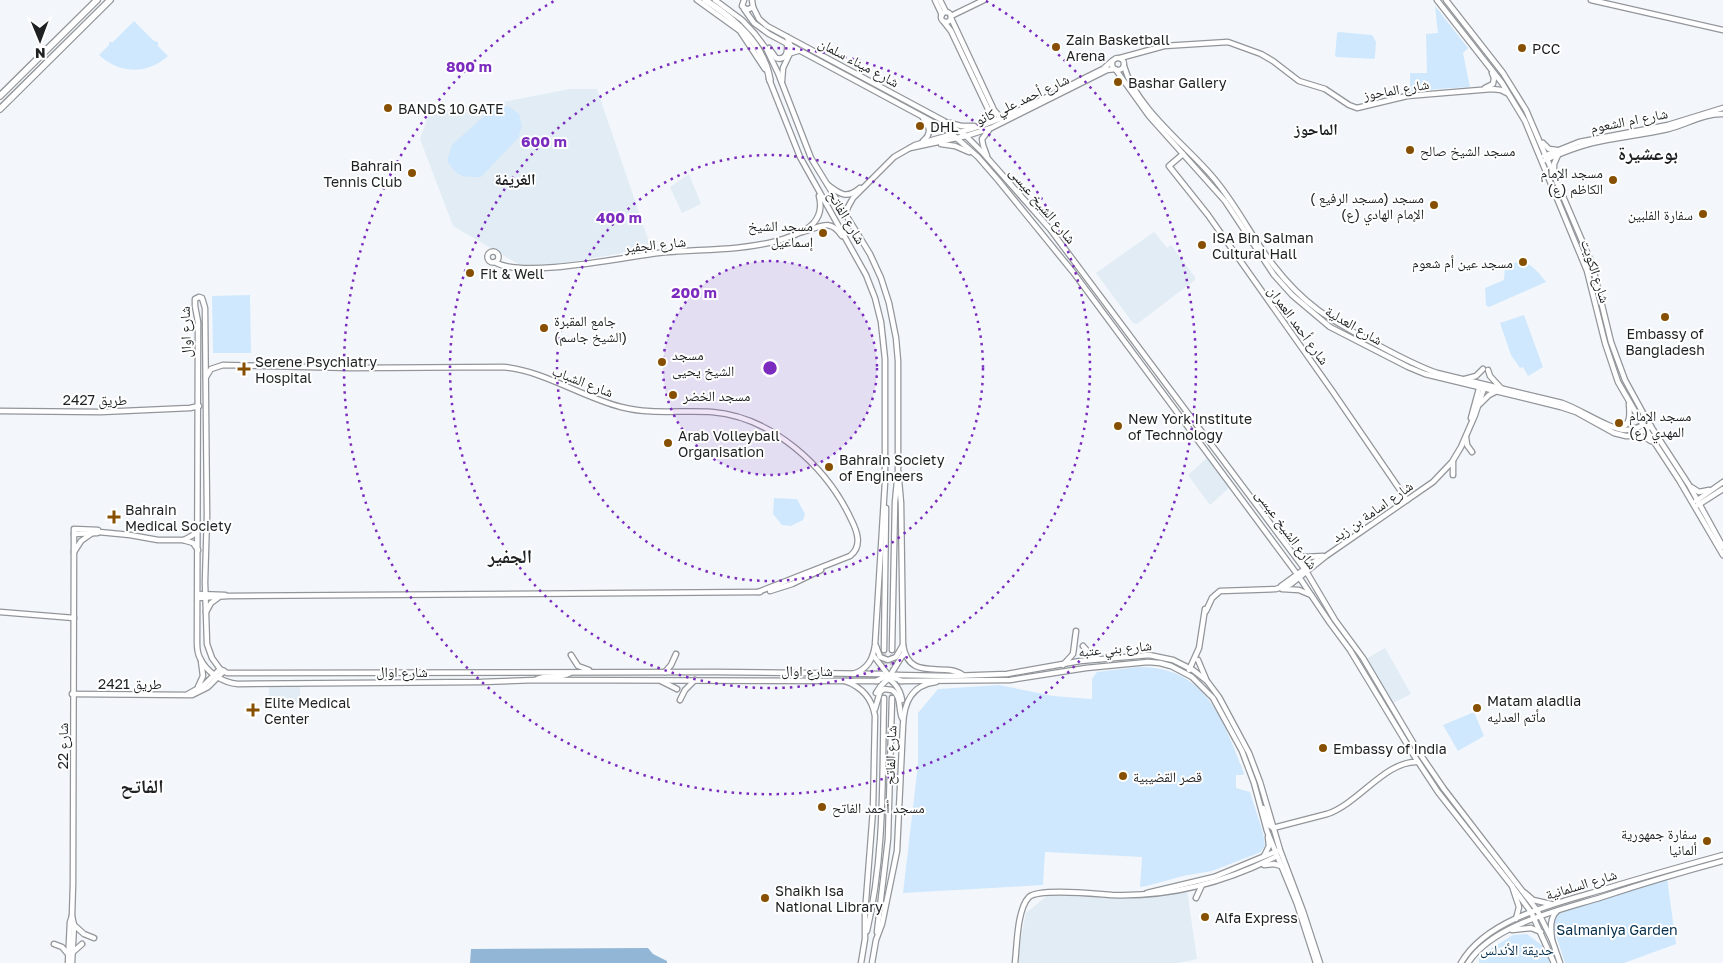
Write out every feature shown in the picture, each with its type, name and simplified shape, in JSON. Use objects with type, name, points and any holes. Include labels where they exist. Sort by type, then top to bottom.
[{"type":"highway","points":[[0,96],[96,0]]},
{"type":"highway","points":[[0,109],[110,0]]},
{"type":"highway","points":[[705,0],[739,24],[761,54],[768,69],[770,80]]},
{"type":"highway","points":[[0,90],[10,84]]},
{"type":"main road","name":"شارع الفاتح","points":[[697,0],[740,32],[760,59],[770,80],[794,146],[850,244],[871,286],[882,328],[885,359],[886,515],[884,650]]},
{"type":"main road","name":"شارع الفاتح","points":[[715,0],[742,20],[762,44],[782,84],[806,146],[878,270],[892,314],[898,361],[898,471],[895,502],[892,650]]},
{"type":"main road","points":[[744,0],[742,4],[744,9],[749,10],[753,7],[752,0]]},
{"type":"main road","points":[[935,0],[944,14],[951,17],[994,110],[1001,118]]},
{"type":"main road","points":[[940,0],[944,14],[941,19],[951,31],[988,109],[989,116],[983,126],[961,126],[944,121]]},
{"type":"main road","points":[[944,22],[948,22],[951,17],[984,0]]},
{"type":"main road","name":"شارع الكويت","points":[[1437,0],[1510,94],[1525,121],[1587,271],[1615,374],[1644,427],[1723,547]]},
{"type":"main road","name":"شارع الكويت","points":[[1446,0],[1512,86],[1540,140],[1592,264],[1617,361],[1629,388],[1688,485],[1723,555]]},
{"type":"main road","points":[[1591,0],[1723,30]]},
{"type":"main road","name":"شارع ميناء سلمان","points":[[753,7],[756,16],[762,22],[944,121],[960,132]]},
{"type":"main road","name":"شارع ميناء سلمان","points":[[744,9],[750,18],[763,30],[952,134]]},
{"type":"main road","points":[[782,84],[783,68],[790,54],[787,36]]},
{"type":"main road","name":"شارع الماحوز","points":[[1143,51],[1171,45],[1228,42],[1266,57],[1304,83],[1331,92],[1357,108],[1407,96],[1482,90],[1501,90],[1510,94]]},
{"type":"main road","points":[[762,44],[767,46],[776,58],[781,59],[784,58],[790,45]]},
{"type":"main road","points":[[790,54],[801,50]]},
{"type":"main road","points":[[1143,51],[1124,65],[1122,69],[1115,69],[1112,65],[1112,61],[1115,58],[1143,51]]},
{"type":"main road","points":[[1120,58],[1124,65]]},
{"type":"main road","name":"شارع أحمد علي كانو","points":[[906,148],[966,136],[991,128],[1103,69],[1112,61]]},
{"type":"main road","name":"شارع العدلية","points":[[1124,65],[1128,78],[1145,104],[1215,180],[1278,270],[1301,296],[1330,320],[1418,366],[1462,381]]},
{"type":"main road","name":"شارع أحمد علي كانو","points":[[952,134],[983,126],[1025,109],[1107,70],[1115,69]]},
{"type":"main road","name":"شارع العدلية","points":[[1115,69],[1144,110],[1225,201],[1276,277],[1292,295],[1330,327],[1425,374],[1573,407],[1616,428]]},
{"type":"main road","points":[[1482,90],[1489,87],[1493,82],[1491,69]]},
{"type":"main road","name":"شارع ام الشعوم","points":[[1541,159],[1586,140],[1668,125],[1723,108]]},
{"type":"main road","name":"شارع ام الشعوم","points":[[1559,152],[1594,142],[1650,133],[1716,114],[1723,114]]},
{"type":"main road","points":[[921,116],[930,131],[928,137],[922,142]]},
{"type":"main road","points":[[990,161],[984,149],[982,139],[991,128]]},
{"type":"main road","name":"شارع الشيخ عيسى","points":[[960,132],[990,161],[1050,229],[1305,570],[1335,620],[1363,658],[1418,751],[1444,790],[1526,893],[1552,940],[1560,963]]},
{"type":"main road","points":[[846,213],[851,201],[888,161],[906,148],[952,134]]},
{"type":"main road","name":"شارع الشيخ عيسى","points":[[952,134],[978,157],[1073,272],[1298,575],[1350,650],[1438,792],[1531,912],[1554,963]]},
{"type":"main road","points":[[1540,140],[1549,149],[1559,152],[1554,164],[1554,175]]},
{"type":"main road","points":[[932,144],[955,146],[978,157]]},
{"type":"main road","name":"شارع أحمد العمران","points":[[1183,154],[1169,166],[1208,215],[1407,500]]},
{"type":"main road","points":[[828,186],[841,194],[852,194],[876,174]]},
{"type":"main road","points":[[802,232],[813,224],[819,214],[821,203],[819,192]]},
{"type":"main road","name":"شارع الجفير","points":[[495,262],[502,266],[553,267],[658,254],[736,248],[778,241],[823,225],[830,225],[836,228],[850,244]]},
{"type":"main road","points":[[498,257],[495,262],[488,261],[487,258],[488,254],[494,252],[510,266]]},
{"type":"main road","points":[[1265,261],[1275,270],[1278,270]]},
{"type":"main road","points":[[1090,284],[1098,282]]},
{"type":"main road","name":"شارع اوال","points":[[862,680],[536,680],[238,684],[226,682],[216,676],[200,660],[197,642],[198,322],[196,297],[203,300],[205,305],[205,596],[208,647],[212,658],[227,673],[770,672],[880,674],[889,677]]},
{"type":"main road","name":"شارع الشباب","points":[[198,596],[758,592],[850,556],[858,547],[858,539],[852,520],[833,488],[808,460],[786,442],[764,428],[744,419],[714,412],[648,412],[619,407],[518,369],[496,367],[352,368],[223,365],[211,369],[205,378]]},
{"type":"main road","points":[[1485,369],[1500,390],[1477,404],[1473,391],[1462,381],[1476,376],[1485,369]]},
{"type":"main road","name":"شارع اسامة بن زيد","points":[[1188,674],[1197,658],[1208,599],[1212,593],[1218,589],[1280,586],[1438,478],[1454,458],[1466,437],[1482,386]]},
{"type":"main road","name":"شارع العدلية","points":[[1500,390],[1576,412],[1614,433],[1646,438],[1655,443]]},
{"type":"main road","points":[[1616,428],[1623,427],[1628,422],[1630,415],[1628,400]]},
{"type":"main road","name":"شارع اسامة بن زيد","points":[[1430,484],[1454,455],[1477,404]]},
{"type":"main road","name":"طريق 2427","points":[[0,411],[100,412],[206,409]]},
{"type":"main road","points":[[1634,436],[1650,424]]},
{"type":"main road","points":[[1616,428],[1628,430],[1644,427]]},
{"type":"main road","points":[[1466,437],[1472,452]]},
{"type":"main road","points":[[1438,478],[1444,475],[1452,475],[1454,458]]},
{"type":"main road","name":"شارع الفاتح","points":[[898,471],[902,503],[904,653]]},
{"type":"main road","name":"شارع الفاتح","points":[[873,655],[885,482]]},
{"type":"main road","points":[[1696,504],[1723,482]]},
{"type":"main road","points":[[1688,485],[1699,492],[1715,488]]},
{"type":"main road","points":[[1696,504],[1723,489]]},
{"type":"main road","points":[[183,540],[193,535],[198,527]]},
{"type":"main road","points":[[74,532],[98,530],[99,532],[130,534],[158,540],[183,540],[192,543],[198,551]]},
{"type":"main road","points":[[74,532],[91,534]]},
{"type":"main road","name":"شارع 22","points":[[68,963],[72,916],[74,532]]},
{"type":"main road","points":[[73,553],[80,541],[91,534],[99,532]]},
{"type":"main road","points":[[1289,550],[1304,557],[1325,556]]},
{"type":"main road","name":"شارع اسامة بن زيد","points":[[1206,611],[1212,598],[1220,591],[1279,588],[1291,584],[1298,575]]},
{"type":"main road","points":[[205,582],[218,596],[211,603],[206,614]]},
{"type":"main road","points":[[1279,588],[1299,590],[1311,595]]},
{"type":"main road","points":[[0,612],[74,618]]},
{"type":"main road","points":[[1063,665],[1073,654],[1076,631]]},
{"type":"main road","points":[[875,645],[880,656],[888,660],[896,657],[903,645]]},
{"type":"main road","points":[[1084,646],[1090,655],[1100,659]]},
{"type":"main road","points":[[874,712],[876,693],[904,653],[911,663],[920,668],[951,670],[963,675]]},
{"type":"main road","points":[[665,672],[676,654]]},
{"type":"main road","points":[[571,655],[578,666],[595,672]]},
{"type":"main road","points":[[853,674],[866,666],[873,655],[896,685],[901,696],[903,719]]},
{"type":"main road","name":"شارع بني عتبه","points":[[862,680],[876,681],[897,675],[1014,674],[1100,659],[1149,655],[1165,657],[1192,669],[1207,681],[1219,697],[1239,733],[1260,782],[1281,866],[1297,904],[1316,963]]},
{"type":"main road","points":[[1182,663],[1197,658],[1207,681]]},
{"type":"main road","points":[[195,690],[203,676],[200,660]]},
{"type":"main road","name":"شارع بني عتبه","points":[[889,677],[902,681],[936,682],[1020,679],[1086,668],[1148,662],[1166,664],[1188,674],[1213,698],[1242,752],[1254,783],[1267,831],[1303,911],[1320,963]]},
{"type":"main road","name":"طريق 2421","points":[[188,694],[204,685],[222,670]]},
{"type":"main road","points":[[536,680],[541,677],[566,675],[571,672]]},
{"type":"main road","points":[[758,672],[758,681]]},
{"type":"main road","points":[[769,681],[770,672]]},
{"type":"main road","name":"طريق 2421","points":[[72,694],[197,694],[208,687],[216,676]]},
{"type":"main road","points":[[680,700],[685,690],[695,680]]},
{"type":"main road","points":[[657,681],[677,689]]},
{"type":"main road","name":"شارع الفاتح","points":[[845,681],[856,685],[865,693],[874,712],[874,796],[865,913],[865,939],[861,963]]},
{"type":"main road","points":[[208,687],[218,682],[226,682]]},
{"type":"main road","name":"شارع الفاتح","points":[[872,963],[897,851],[903,719],[906,702],[913,692],[924,685],[936,682]]},
{"type":"main road","points":[[874,712],[877,696],[880,692],[892,690],[899,698],[903,719]]},
{"type":"main road","points":[[865,939],[875,884],[879,847],[884,698]]},
{"type":"main road","points":[[876,940],[888,839],[892,698]]},
{"type":"main road","points":[[1411,762],[1414,756]]},
{"type":"main road","points":[[1260,805],[1269,824],[1273,828],[1334,811],[1359,796],[1388,773],[1411,762],[1418,762]]},
{"type":"main road","points":[[1254,783],[1260,782]]},
{"type":"main road","points":[[1270,816],[1276,822],[1286,824]]},
{"type":"main road","points":[[1264,856],[1268,846],[1267,831]]},
{"type":"main road","points":[[1015,963],[1023,907],[1028,898],[1035,894],[1043,892],[1125,896],[1141,894],[1214,877],[1278,852]]},
{"type":"main road","points":[[1258,866],[1278,852]]},
{"type":"main road","name":"شارع السلمانية","points":[[1461,963],[1467,953],[1490,933],[1531,912],[1723,855]]},
{"type":"main road","name":"شارع السلمانية","points":[[1468,963],[1477,951],[1506,931],[1534,918],[1680,872],[1723,861]]},
{"type":"main road","points":[[1141,894],[1153,894],[1202,885],[1258,866],[1274,864],[1281,866]]},
{"type":"main road","points":[[1196,898],[1202,885]]},
{"type":"main road","points":[[1512,886],[1519,907],[1516,919]]},
{"type":"main road","points":[[1526,893],[1533,900],[1544,904],[1555,904]]},
{"type":"main road","points":[[1552,940],[1551,920],[1553,915],[1559,910]]},
{"type":"main road","points":[[72,916],[74,925],[70,954],[72,963]]},
{"type":"main road","points":[[74,925],[84,934],[94,938]]},
{"type":"main road","points":[[1506,931],[1527,928],[1541,932]]},
{"type":"main road","points":[[54,944],[62,947],[70,954]]},
{"type":"main road","points":[[70,954],[82,944]]},
{"type":"shaded area","points":[[570,89],[597,89],[651,248],[559,264],[520,265],[453,226],[420,139],[428,116],[462,106],[477,107]]},
{"type":"shaded area","points":[[689,174],[701,204],[682,213],[670,187]]},
{"type":"shaded area","points":[[1154,232],[1167,248],[1171,245],[1195,277],[1195,280],[1137,324],[1133,323],[1096,273]]},
{"type":"shaded area","points":[[1207,458],[1229,488],[1210,505],[1188,475]]},
{"type":"shaded area","points":[[1385,648],[1411,694],[1393,703],[1366,659]]},
{"type":"shaded area","points":[[269,685],[300,685],[300,703],[269,704]]},
{"type":"shaded area","points":[[1187,890],[1197,959],[1177,963],[1016,963],[1026,913],[1048,895],[1128,899]]},
{"type":"shaded area","points":[[648,948],[653,954],[667,961],[667,963],[470,963],[471,949]]},
{"type":"green space","points":[[1435,6],[1468,48],[1463,53],[1470,87],[1410,93],[1410,73],[1427,73],[1426,34],[1438,33]]},
{"type":"green space","points":[[134,21],[154,41],[158,42],[158,46],[168,56],[151,67],[134,70],[125,69],[116,66],[99,55],[109,45],[109,42],[113,42]]},
{"type":"green space","points":[[1337,33],[1372,35],[1376,42],[1374,59],[1335,56]]},
{"type":"green space","points":[[495,106],[509,107],[519,114],[522,126],[518,138],[481,177],[469,177],[457,173],[447,161],[452,145]]},
{"type":"green space","points":[[1519,261],[1531,266],[1546,282],[1489,307],[1486,305],[1485,288],[1504,280],[1505,267]]},
{"type":"green space","points":[[250,295],[251,353],[213,353],[212,296]]},
{"type":"green space","points":[[1524,315],[1543,367],[1528,376],[1523,367],[1520,368],[1511,355],[1500,323]]},
{"type":"green space","points":[[774,498],[797,499],[805,514],[803,520],[791,526],[782,525],[773,514]]},
{"type":"green space","points":[[1138,667],[1161,669],[1180,676],[1196,686],[1209,700],[1228,734],[1244,773],[1243,775],[1236,775],[1236,788],[1250,792],[1263,833],[1265,845],[1261,852],[1212,871],[1140,887],[1142,857],[1045,852],[1043,885],[903,893],[918,764],[918,713],[938,689],[999,685],[1053,696],[1092,699],[1092,679],[1097,672]]},
{"type":"green space","points":[[1474,712],[1484,736],[1458,751],[1443,725]]},
{"type":"green space","name":"Salmaniya Garden","points":[[1667,878],[1676,944],[1624,963],[1565,963],[1554,929],[1555,917],[1562,911]]},
{"type":"green space","name":"حديقة الأندلس","points":[[1527,934],[1544,947],[1550,963],[1479,963],[1479,956],[1513,935]]},
{"type":"tunnel","points":[[884,650],[884,671]]},
{"type":"tunnel","points":[[892,650],[892,672]]},
{"type":"tunnel","points":[[892,680],[892,698]]},
{"type":"place","name":"Zain Basketball Arena","points":[[1056,47]]},
{"type":"place","name":"PCC","points":[[1522,48]]},
{"type":"place","name":"Bashar Gallery","points":[[1118,82]]},
{"type":"place","name":"BANDS 10 GATE","points":[[388,108]]},
{"type":"place","name":"DHL","points":[[920,126]]},
{"type":"place","name":"مسجد الشيخ صالح","points":[[1410,150]]},
{"type":"place","name":"Bahrain Tennis Club","points":[[412,173]]},
{"type":"place","name":"مسجد الإمام الكاظم (ع)","points":[[1613,180]]},
{"type":"place","name":"( مسجد الرفيع) مسجد الإمام الهادي (ع)","points":[[1434,205]]},
{"type":"place","name":"سفارة الفلبين","points":[[1703,214]]},
{"type":"place","name":"مسجد الشيخ إسماعيل","points":[[823,233]]},
{"type":"place","name":"ISA Bin Salman Cultural Hall","points":[[1202,245]]},
{"type":"place","name":"مسجد عين أم شعوم","points":[[1523,262]]},
{"type":"place","name":"Fit & Well","points":[[470,273]]},
{"type":"place","name":"Embassy of Bangladesh","points":[[1665,317]]},
{"type":"place","name":"جامع المقبرة (الشيخ جاسم)","points":[[544,328]]},
{"type":"place","name":"مسجد الشيخ يحيى","points":[[662,362]]},
{"type":"place","name":"Serene Psychiatry Hospital","points":[[244,369]]},
{"type":"place","name":"مسجد الخضر","points":[[673,395]]},
{"type":"place","name":"مسجد الإمام المهدي (ع)","points":[[1619,423]]},
{"type":"place","name":"New York Institute of Technology","points":[[1118,426]]},
{"type":"place","name":"Arab Volleyball Organisation","points":[[668,443]]},
{"type":"place","name":"Bahrain Society of Engineers","points":[[829,467]]},
{"type":"place","name":"Bahrain Medical Society","points":[[114,517]]},
{"type":"place","name":"Matam aladlia مأتم العدليه","points":[[1477,708]]},
{"type":"place","name":"Elite Medical Center","points":[[253,710]]},
{"type":"place","name":"Embassy of India","points":[[1323,748]]},
{"type":"place","name":"قصر القضيبية","points":[[1123,776]]},
{"type":"place","name":"مسجد أحمد الفاتح","points":[[822,807]]},
{"type":"place","name":"سفارة جمهورية ألمانيا","points":[[1707,841]]},
{"type":"place","name":"Shaikh Isa National Library","points":[[765,898]]},
{"type":"place","name":"Alfa Express","points":[[1205,917]]},
{"type":"district","name":"الماحوز","points":[[1316,129]]},
{"type":"district","name":"بوعشيرة","points":[[1648,152]]},
{"type":"district","name":"الغريفة","points":[[515,179]]},
{"type":"district","name":"الجفير","points":[[510,555]]},
{"type":"district","name":"الفاتح","points":[[142,785]]}]
